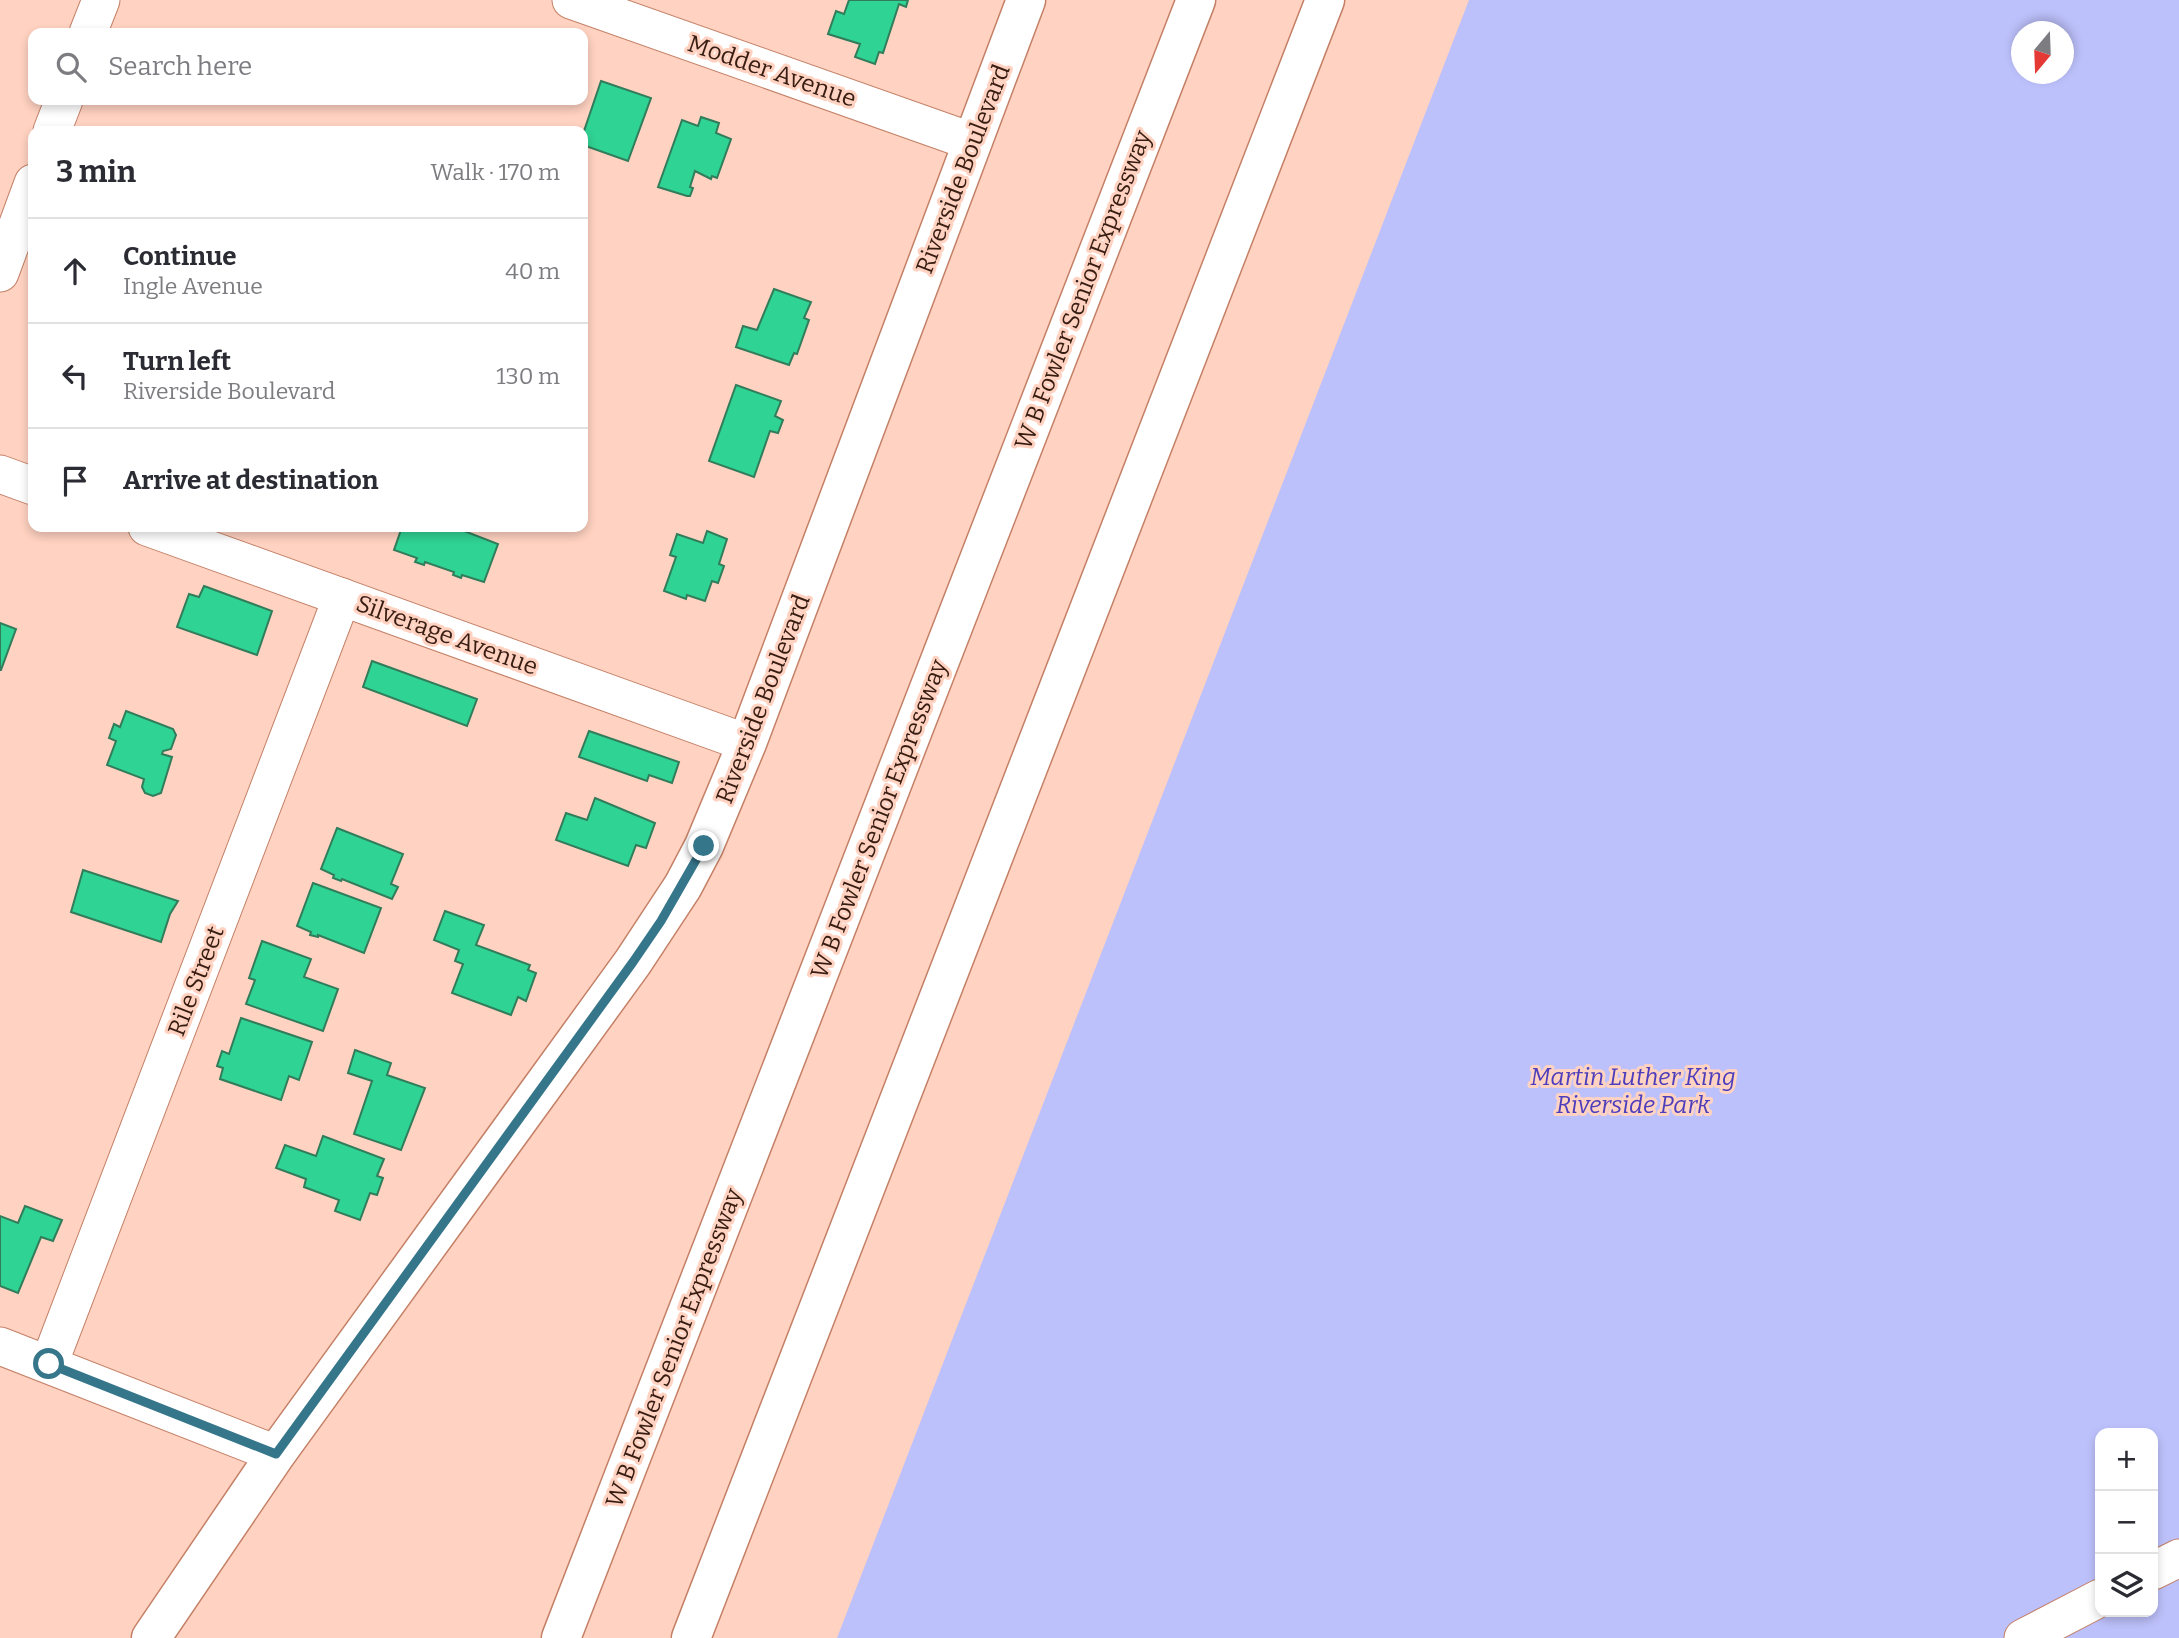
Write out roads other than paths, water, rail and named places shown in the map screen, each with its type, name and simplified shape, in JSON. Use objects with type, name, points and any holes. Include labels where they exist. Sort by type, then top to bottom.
[{"type":"main road","name":"Riverside Boulevard","points":[[151,1638],[276,1454],[661,921],[704,846],[747,743],[1026,0]]},
{"type":"main road","name":"W B Fowler Senior Expressway","points":[[561,1638],[1196,0]]},
{"type":"main road","points":[[691,1638],[1325,0]]},
{"type":"street","points":[[90,28],[101,0]]},
{"type":"street","name":"Modder Avenue","points":[[571,0],[973,142]]},
{"type":"street","points":[[54,126],[62,105]]},
{"type":"street","points":[[0,273],[9,223],[28,191]]},
{"type":"street","points":[[0,474],[28,484]]},
{"type":"street","name":"Silverage Avenue","points":[[161,532],[747,743]]},
{"type":"street","name":"Rile Street","points":[[49,1364],[342,597]]},
{"type":"street","points":[[0,1346],[276,1454]]},
{"type":"street","points":[[2158,1569],[2179,1558]]},
{"type":"street","points":[[2023,1638],[2095,1601]]},
{"type":"park label","name":"Martin Luther King Riverside Park","points":[[1633,1091]]}]
